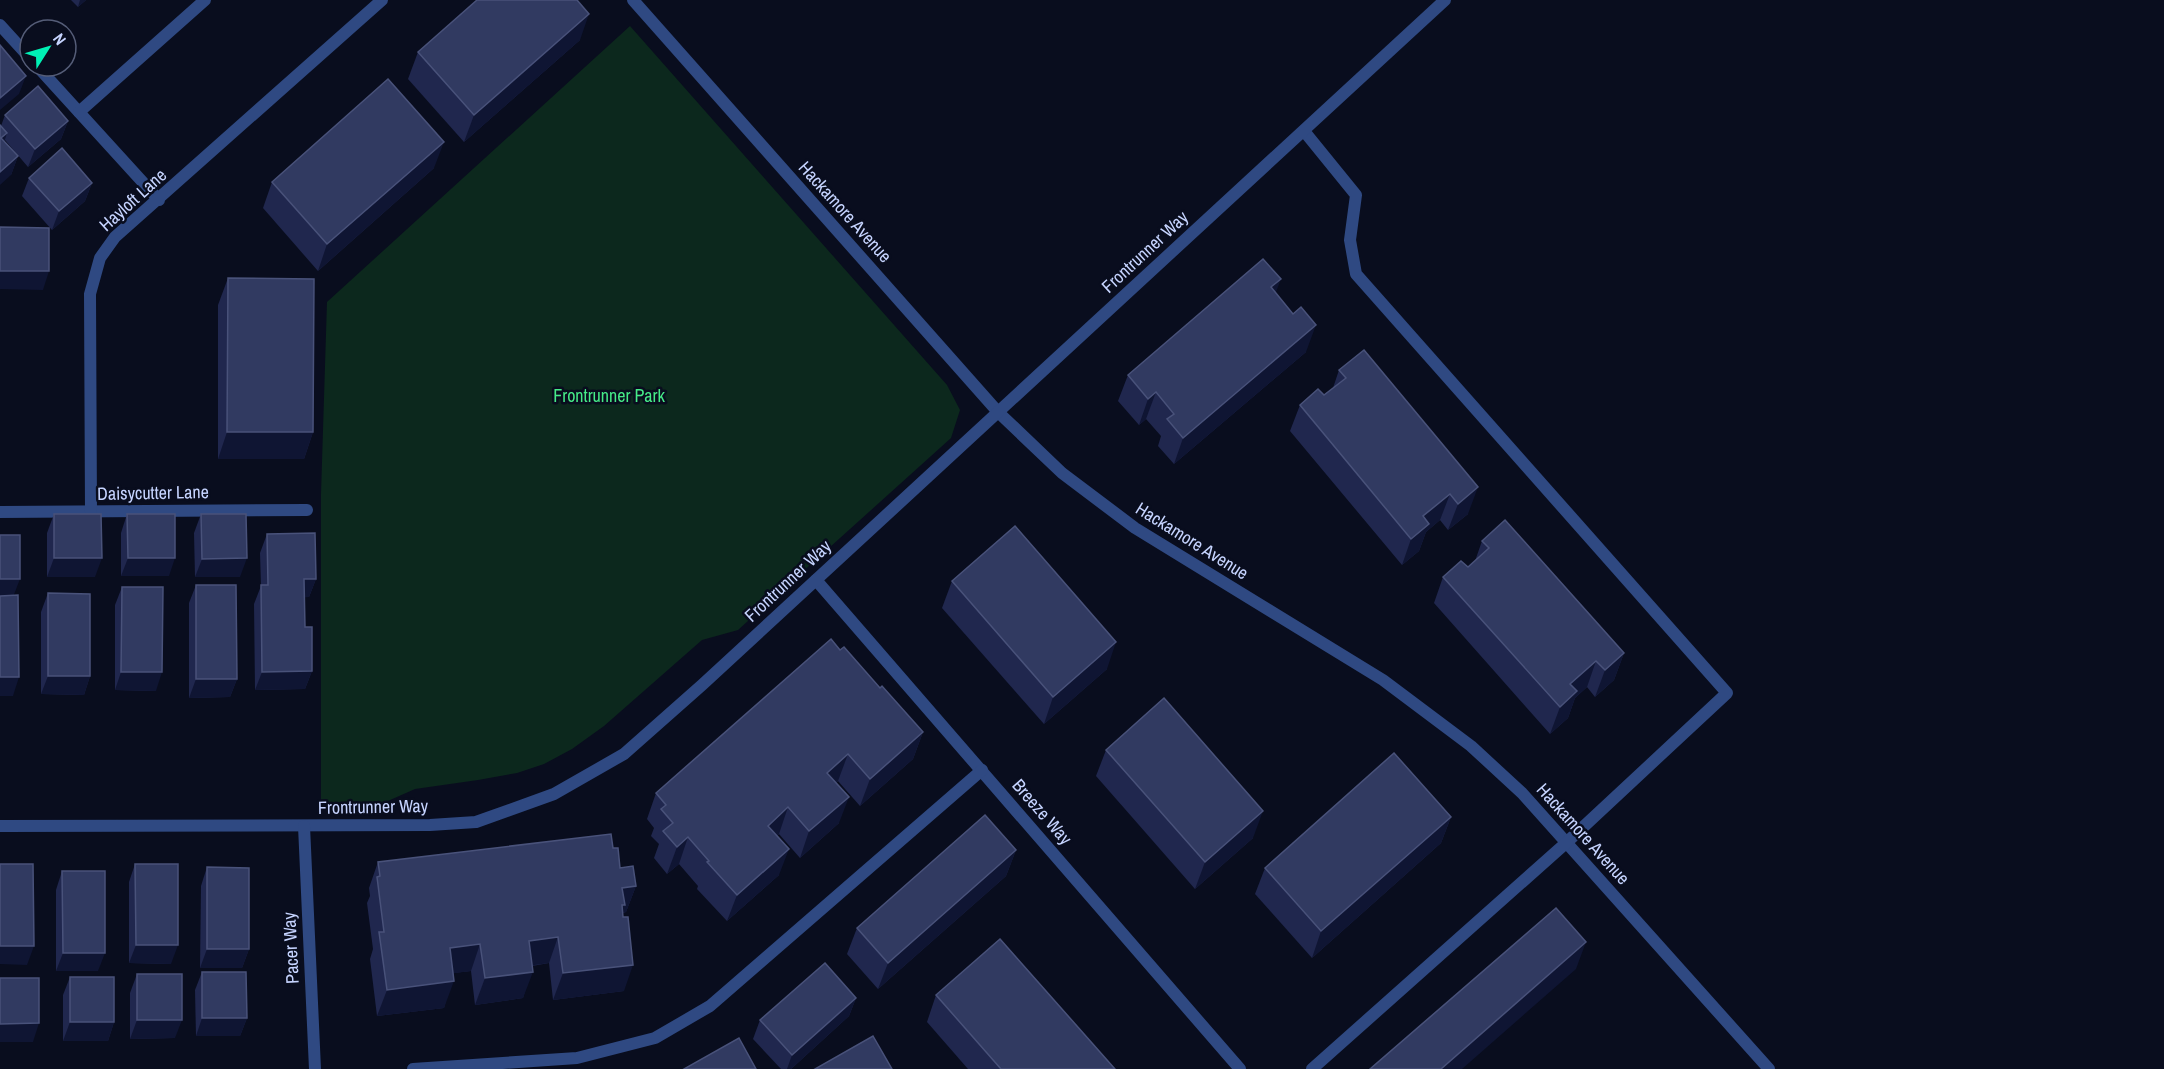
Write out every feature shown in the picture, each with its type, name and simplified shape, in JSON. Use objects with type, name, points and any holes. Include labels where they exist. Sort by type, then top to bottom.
[{"type":"street","points":[[79,112],[205,0]]},
{"type":"street","name":"Hayloft Lane","points":[[91,512],[89,312],[90,294],[100,258],[115,237],[382,0]]},
{"type":"street","name":"Hackamore Avenue","points":[[633,0],[998,412],[1062,473],[1135,528],[1383,680],[1471,746],[1522,793],[1769,1069]]},
{"type":"street","name":"Frontrunner Way","points":[[0,826],[430,825],[476,822],[554,794],[624,754],[702,685],[1445,0]]},
{"type":"street","points":[[0,25],[18,45]]},
{"type":"street","points":[[48,78],[159,200]]},
{"type":"street","points":[[1304,131],[1356,195],[1350,240],[1356,274],[1728,693],[1566,843],[1312,1069]]},
{"type":"street","name":"Daisycutter Lane","points":[[0,512],[308,510]]},
{"type":"street","name":"Breeze Way","points":[[816,580],[1240,1069]]},
{"type":"street","points":[[413,1069],[577,1058],[655,1038],[710,1006],[982,770]]},
{"type":"street","name":"Pacer Way","points":[[304,826],[315,1069]]},
{"type":"green space","name":"Frontrunner Park","points":[[630,26],[947,385],[960,410],[951,438],[738,630],[702,640],[604,726],[572,749],[544,764],[517,773],[415,789],[381,804],[321,804],[321,494],[327,302]]},
{"type":"building","points":[[477,0],[577,0],[589,14],[474,115],[418,52]]},
{"type":"building","points":[[0,45],[18,66],[18,78],[24,78],[0,98]]},
{"type":"building","points":[[388,79],[444,142],[327,244],[272,182]]},
{"type":"building","points":[[38,86],[68,121],[35,149],[5,115]]},
{"type":"building","points":[[0,125],[7,133],[1,138],[18,156],[0,172]]},
{"type":"building","points":[[62,148],[92,183],[59,211],[29,178]]},
{"type":"building","points":[[0,227],[49,228],[49,271],[0,271]]},
{"type":"building","points":[[1263,259],[1281,279],[1271,287],[1293,314],[1301,307],[1316,325],[1183,438],[1167,419],[1174,414],[1156,392],[1148,399],[1128,375]]},
{"type":"building","points":[[228,278],[314,279],[313,432],[227,432]]},
{"type":"building","points":[[1364,350],[1478,487],[1458,504],[1450,494],[1423,516],[1429,524],[1411,539],[1300,405],[1318,389],[1324,395],[1346,378],[1339,370]]},
{"type":"building","points":[[54,514],[101,514],[102,558],[54,558]]},
{"type":"building","points":[[127,514],[175,514],[175,558],[128,558]]},
{"type":"building","points":[[201,514],[246,514],[247,558],[202,559]]},
{"type":"building","points":[[1505,520],[1624,653],[1605,670],[1596,661],[1570,684],[1577,691],[1560,707],[1443,577],[1461,561],[1468,567],[1489,548],[1482,541]]},
{"type":"building","points":[[1015,526],[1116,642],[1053,697],[952,581]]},
{"type":"building","points":[[315,533],[316,579],[304,579],[305,627],[312,627],[312,671],[262,672],[261,585],[268,585],[267,534]]},
{"type":"building","points":[[0,535],[20,535],[20,579],[0,579]]},
{"type":"building","points":[[196,585],[236,585],[237,679],[196,679]]},
{"type":"building","points":[[122,587],[163,587],[162,672],[121,672]]},
{"type":"building","points":[[48,593],[90,594],[90,676],[48,676]]},
{"type":"building","points":[[18,595],[19,677],[0,677],[0,596]]},
{"type":"building","points":[[831,639],[840,650],[844,647],[923,732],[870,779],[848,754],[827,773],[849,797],[809,831],[788,807],[768,826],[789,849],[737,895],[688,837],[677,847],[663,831],[673,823],[661,809],[666,805],[656,793]]},
{"type":"building","points":[[1164,698],[1263,811],[1205,862],[1106,750]]},
{"type":"building","points":[[1394,753],[1451,817],[1321,931],[1265,868]]},
{"type":"building","points":[[985,815],[1016,850],[888,963],[857,928]]},
{"type":"building","points":[[611,834],[613,848],[618,848],[620,868],[633,866],[636,886],[622,888],[625,905],[622,905],[623,917],[628,917],[633,965],[563,973],[558,937],[529,941],[533,972],[485,978],[480,944],[450,948],[454,981],[387,990],[379,932],[384,932],[377,877],[380,876],[378,862]]},
{"type":"building","points":[[0,864],[33,864],[34,946],[0,946]]},
{"type":"building","points":[[135,864],[178,864],[178,945],[136,945]]},
{"type":"building","points":[[207,867],[249,868],[249,949],[207,949]]},
{"type":"building","points":[[62,871],[105,871],[105,953],[63,953]]},
{"type":"building","points":[[1556,908],[1586,942],[1441,1069],[1370,1069]]},
{"type":"building","points":[[1000,939],[1115,1069],[1001,1069],[936,995]]},
{"type":"building","points":[[825,963],[856,998],[792,1055],[760,1020]]},
{"type":"building","points":[[202,972],[246,972],[247,1018],[202,1018]]},
{"type":"building","points":[[137,974],[182,974],[182,1020],[137,1020]]},
{"type":"building","points":[[70,977],[114,977],[114,1022],[70,1022]]},
{"type":"building","points":[[0,978],[39,978],[39,1023],[0,1024]]},
{"type":"building","points":[[873,1036],[892,1069],[815,1069]]},
{"type":"building","points":[[739,1038],[756,1069],[684,1069]]}]
